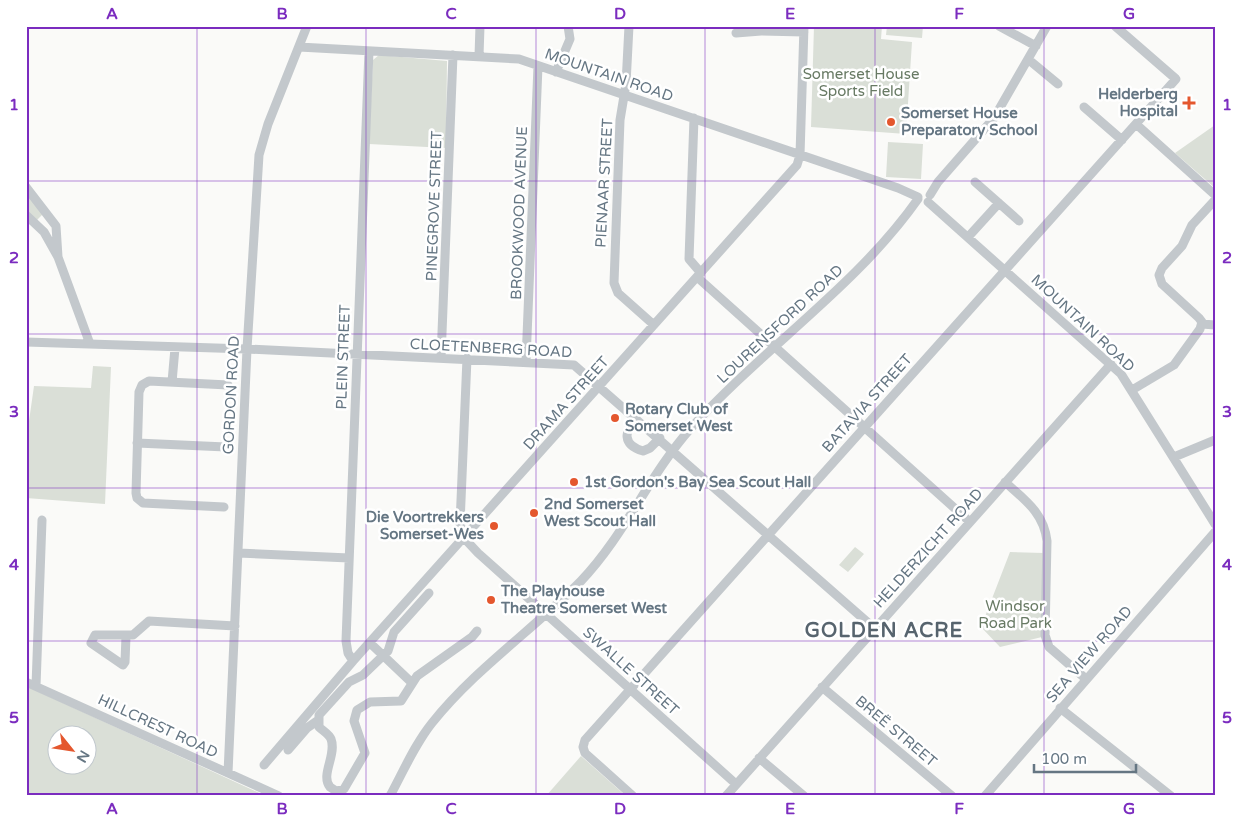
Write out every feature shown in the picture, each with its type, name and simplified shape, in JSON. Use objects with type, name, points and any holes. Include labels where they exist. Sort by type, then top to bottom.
[{"type":"street","name":"GORDON ROAD","points":[[228,773],[247,350],[259,155],[268,124],[307,26]]},
{"type":"street","points":[[479,56],[480,26]]},
{"type":"street","points":[[556,72],[570,39],[568,26]]},
{"type":"street","name":"PIENAAR STREET","points":[[629,26],[625,95],[620,120],[614,283],[618,292],[654,325]]},
{"type":"street","points":[[999,26],[1036,46]]},
{"type":"street","name":"LOURENSFORD ROAD","points":[[390,796],[426,731],[444,710],[578,584],[602,556],[673,450],[700,419],[774,346],[836,291],[907,216],[994,118],[1047,26]]},
{"type":"street","name":"BATAVIA STREET","points":[[633,796],[585,753],[583,747],[585,740],[1176,80],[1115,26]]},
{"type":"street","points":[[736,34],[804,29]]},
{"type":"street","name":"DRAMA STREET","points":[[264,765],[353,661],[797,165],[800,154],[804,29]]},
{"type":"street","name":"MOUNTAIN ROAD","points":[[299,46],[510,57],[924,197],[1111,364],[1132,390],[1215,524]]},
{"type":"street","name":"PLEIN STREET","points":[[353,661],[348,653],[346,641],[369,51]]},
{"type":"street","name":"PINEGROVE STREET","points":[[441,358],[454,55]]},
{"type":"street","points":[[1028,60],[1058,84]]},
{"type":"street","name":"BROOKWOOD AVENUE","points":[[526,361],[538,66]]},
{"type":"street","points":[[1084,107],[1122,140]]},
{"type":"street","points":[[694,118],[689,259],[699,275],[774,346],[970,522]]},
{"type":"street","points":[[1136,124],[1215,195]]},
{"type":"street","points":[[975,182],[1018,221]]},
{"type":"street","points":[[26,187],[56,226],[58,257]]},
{"type":"street","name":"MOUNTAIN ROAD","points":[[898,188],[924,197]]},
{"type":"street","points":[[907,216],[911,203],[908,192]]},
{"type":"street","points":[[1202,324],[1199,318],[1162,284],[1159,275],[1162,268],[1182,246],[1192,225],[1215,200]]},
{"type":"street","points":[[969,236],[999,203]]},
{"type":"street","points":[[26,215],[44,232],[58,257],[90,344]]},
{"type":"street","points":[[1202,324],[1215,324]]},
{"type":"street","points":[[1132,390],[1174,364],[1202,324]]},
{"type":"street","name":"CLOETENBERG ROAD","points":[[26,342],[467,358],[574,364],[874,628]]},
{"type":"street","points":[[172,382],[175,348]]},
{"type":"street","points":[[464,538],[460,524],[467,358]]},
{"type":"street","name":"HELDERZICHT ROAD","points":[[726,796],[1111,364]]},
{"type":"street","points":[[224,507],[141,502],[136,493],[137,443],[141,387],[149,381],[228,385]]},
{"type":"street","points":[[636,417],[626,433],[626,440],[630,445],[643,451],[650,448],[660,438]]},
{"type":"street","points":[[1174,457],[1215,440]]},
{"type":"street","points":[[137,443],[226,447]]},
{"type":"street","points":[[1006,482],[1035,509],[1044,527],[1047,541],[1046,641],[1049,647],[1086,678]]},
{"type":"street","points":[[36,686],[42,520]]},
{"type":"street","name":"SEA VIEW ROAD","points":[[985,796],[1215,532]]},
{"type":"street","name":"SWALLE STREET","points":[[464,538],[736,784]]},
{"type":"street","points":[[238,553],[349,558]]},
{"type":"street","points":[[288,750],[307,728],[317,721],[319,715],[349,682],[363,675],[383,656],[390,648],[394,632],[429,592]]},
{"type":"street","points":[[126,636],[126,662],[123,665],[91,643],[95,635],[126,636],[136,634],[145,622],[149,621],[235,626]]},
{"type":"street","points":[[317,721],[319,727],[332,741],[333,756],[326,779],[327,784],[336,791],[342,790],[346,787],[365,753],[354,721],[356,710],[370,702],[399,702],[417,676],[472,637],[477,631]]},
{"type":"street","points":[[370,643],[412,682]]},
{"type":"street","name":"HILLCREST ROAD","points":[[26,682],[279,796]]},
{"type":"street","name":"BREË STREET","points":[[822,687],[952,796]]},
{"type":"street","points":[[1060,708],[1170,795]]},
{"type":"street","points":[[759,758],[804,796]]},
{"type":"green space","name":"Somerset House Sports Field","points":[[814,26],[882,26],[881,39],[912,42],[906,134],[811,127]]},
{"type":"green space","points":[[887,26],[923,26],[922,38],[886,35]]},
{"type":"green space","points":[[379,55],[447,61],[446,148],[369,144],[373,60]]},
{"type":"green space","points":[[1215,125],[1215,188],[1175,153]]},
{"type":"green space","points":[[888,142],[923,144],[921,179],[886,177]]},
{"type":"green space","points":[[26,190],[44,213],[36,221],[26,213]]},
{"type":"green space","points":[[93,366],[111,367],[105,504],[26,498],[26,442],[34,386],[91,388]]},
{"type":"green space","points":[[855,547],[864,554],[848,572],[839,565]]},
{"type":"green space","name":"Windsor Road Park","points":[[1010,552],[1044,553],[1042,637],[1000,647],[981,627]]},
{"type":"green space","points":[[26,686],[266,796],[26,796]]},
{"type":"green space","points":[[581,756],[626,796],[546,796]]},
{"type":"place","name":"Helderberg Hospital","points":[[1189,103]]},
{"type":"place","name":"Somerset House Preparatory School","points":[[891,122]]},
{"type":"place","name":"Rotary Club of Somerset West","points":[[615,418]]},
{"type":"place","name":"1st Gordon's Bay Sea Scout Hall","points":[[574,482]]},
{"type":"place","name":"2nd Somerset West Scout Hall","points":[[534,513]]},
{"type":"place","name":"Die Voortrekkers Somerset-Wes","points":[[494,526]]},
{"type":"place","name":"The Playhouse Theatre Somerset West","points":[[491,600]]},
{"type":"district","name":"GOLDEN ACRE","points":[[884,630]]}]
